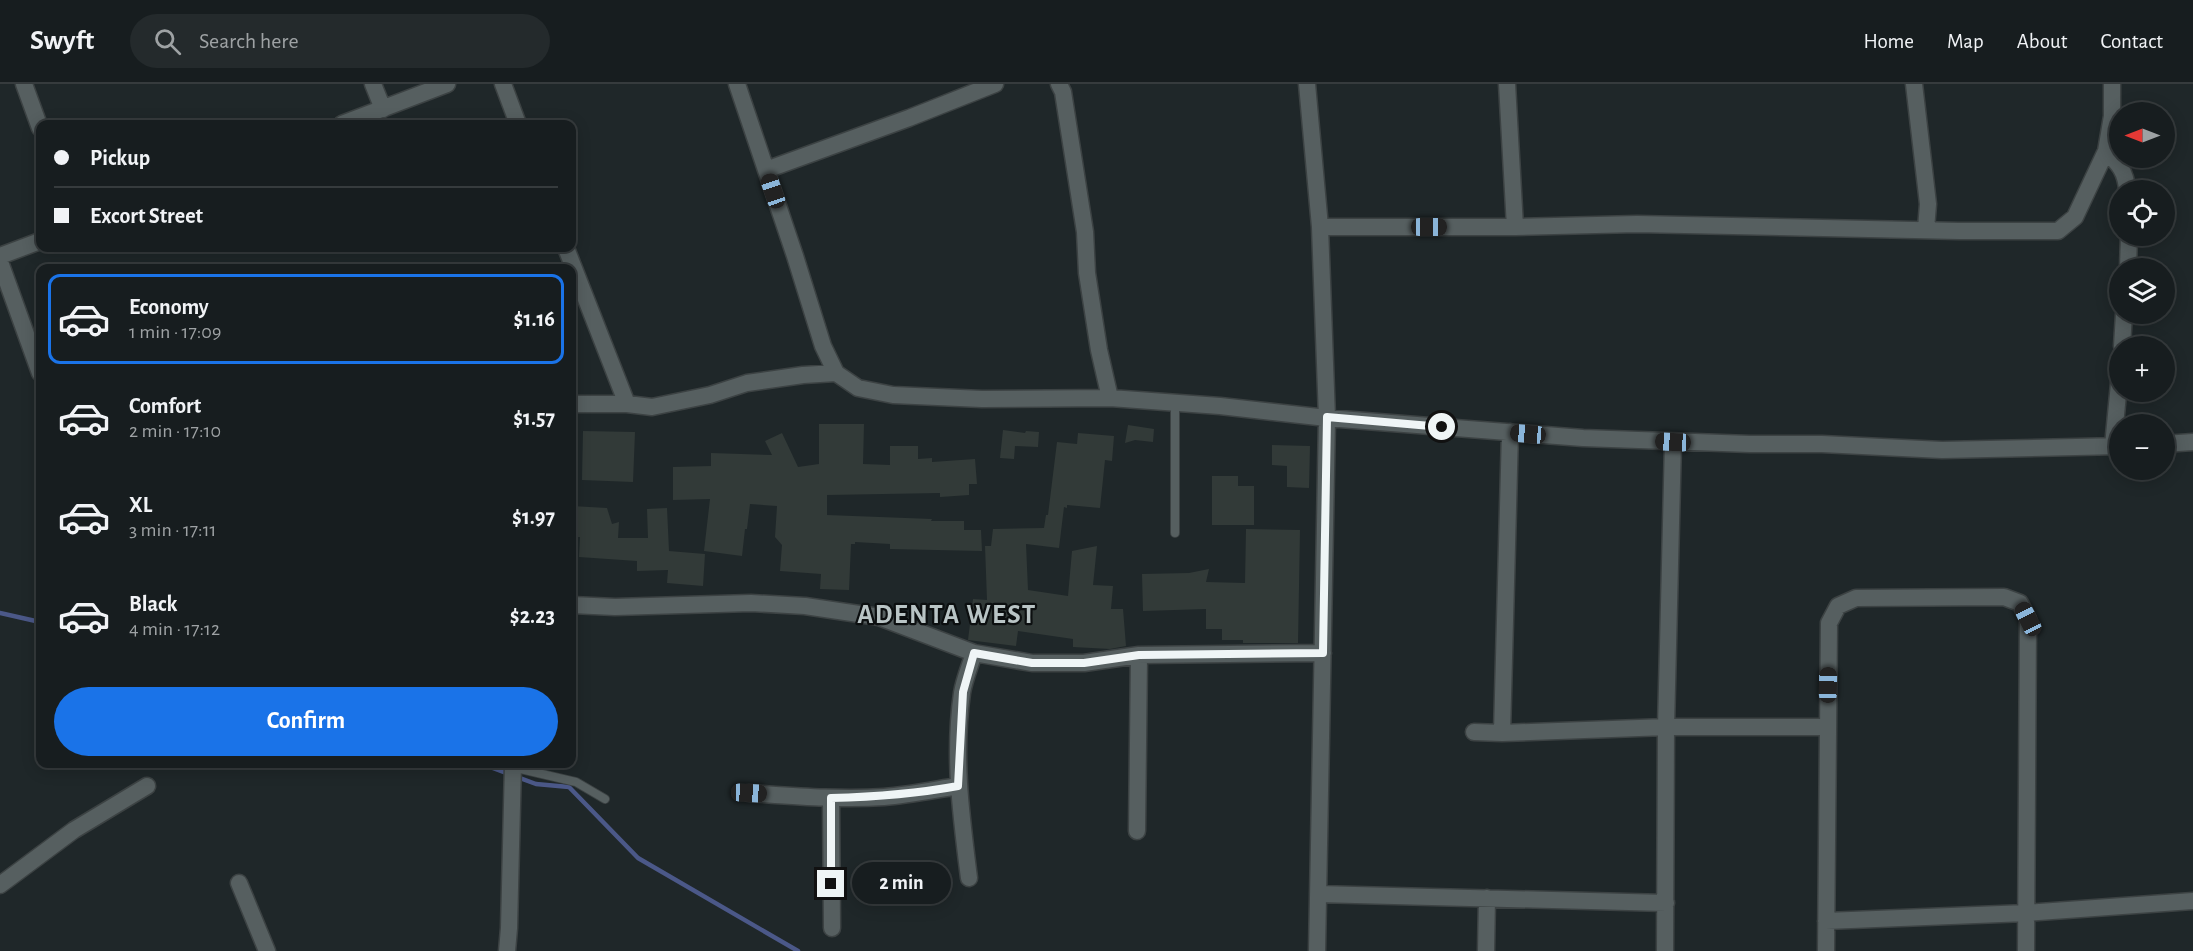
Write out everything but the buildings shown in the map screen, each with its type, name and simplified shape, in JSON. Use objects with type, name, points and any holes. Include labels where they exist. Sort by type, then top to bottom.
[{"type":"street","points":[[24,84],[37,120]]},
{"type":"street","points":[[373,84],[382,109]]},
{"type":"street","points":[[353,120],[447,84]]},
{"type":"street","points":[[503,84],[516,120]]},
{"type":"street","points":[[737,84],[823,346],[836,373],[858,388],[893,395],[982,399],[1110,398],[1510,432],[1673,442],[1822,444],[1942,450],[2109,446]]},
{"type":"street","points":[[766,170],[995,84]]},
{"type":"street","points":[[1059,84],[1063,92],[1085,232],[1086,273],[1110,398]]},
{"type":"street","points":[[1307,84],[1320,227],[1327,417],[1317,951]]},
{"type":"street","points":[[1507,84],[1515,227]]},
{"type":"street","points":[[1914,84],[1928,204],[1926,229]]},
{"type":"street","points":[[1320,227],[1515,227],[1637,224],[2058,231],[2074,217],[2106,151],[2112,116],[2112,84]]},
{"type":"street","points":[[2106,151],[2123,168],[2127,180]]},
{"type":"street","points":[[0,256],[36,242]]},
{"type":"street","points":[[0,262],[36,362]]},
{"type":"street","points":[[576,274],[627,404]]},
{"type":"street","points":[[576,404],[627,404],[652,407],[710,395],[747,382],[836,373]]},
{"type":"street","points":[[1502,733],[1510,432]]},
{"type":"street","points":[[1665,951],[1666,727],[1673,442]]},
{"type":"street","points":[[2175,443],[2193,442]]},
{"type":"street","points":[[1826,951],[1829,623],[1838,606],[1856,598],[2004,597],[2020,603],[2028,619],[2026,951]]},
{"type":"street","points":[[576,605],[615,607],[751,603],[805,606],[879,617],[974,653],[1032,663],[1084,663],[1139,655],[1323,653]]},
{"type":"street","points":[[969,878],[958,786],[963,692],[974,653]]},
{"type":"street","points":[[1137,831],[1139,655]]},
{"type":"street","points":[[1474,732],[1666,727],[1827,727]]},
{"type":"street","points":[[507,951],[513,768]]},
{"type":"street","points":[[0,885],[74,830],[147,786]]},
{"type":"street","points":[[749,793],[831,798],[882,797],[958,786]]},
{"type":"street","points":[[831,798],[832,928]]},
{"type":"street","points":[[239,883],[267,951]]},
{"type":"street","points":[[1318,894],[1666,903]]},
{"type":"street","points":[[1486,898],[1486,951]]},
{"type":"street","points":[[1826,921],[2026,913],[2193,901]]},
{"type":"lane","points":[[1175,403],[1175,533]]},
{"type":"lane","points":[[524,768],[576,782],[605,799]]},
{"type":"waterway","points":[[0,613],[36,621]]},
{"type":"waterway","points":[[493,768],[536,784],[569,787],[638,858],[798,951]]},
{"type":"district","name":"ADENTA WEST","points":[[947,614]]},
{"type":"route","points":[[831,884],[831,798],[915,794],[958,786],[963,692],[974,653],[1032,663],[1084,663],[1139,655],[1323,653],[1327,417],[1442,427]]}]
